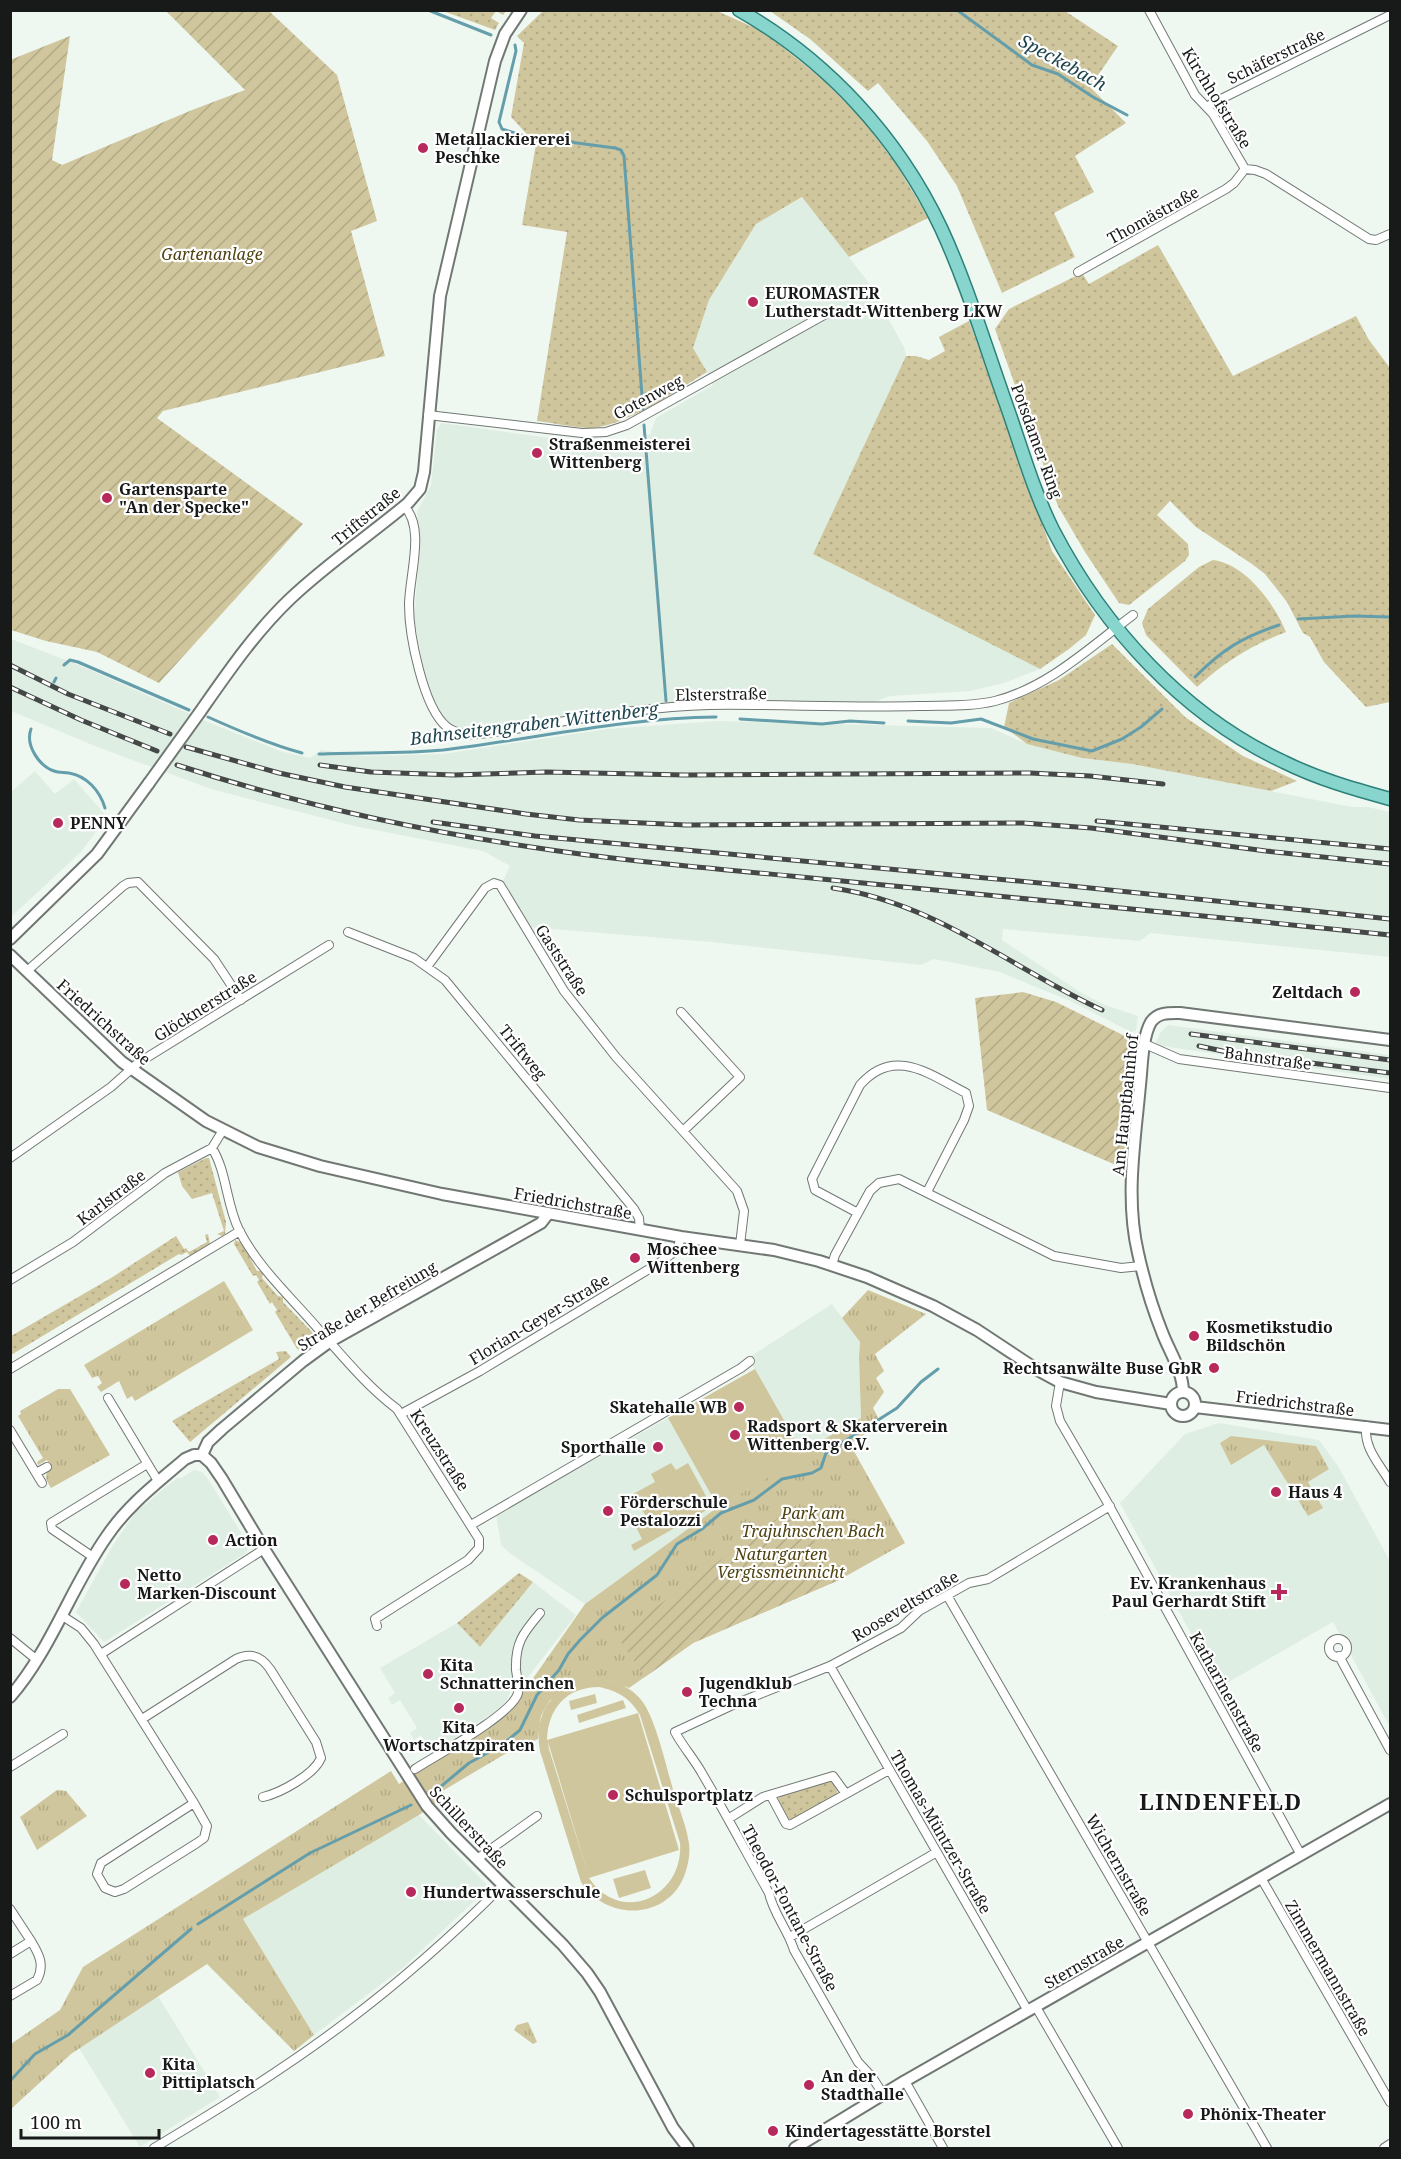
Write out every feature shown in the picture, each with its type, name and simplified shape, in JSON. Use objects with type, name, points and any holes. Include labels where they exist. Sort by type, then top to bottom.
[{"type":"main road","name":"Potsdamer Ring","points":[[739,10],[791,45],[837,84],[875,125],[917,184],[952,253],[1047,516],[1086,585],[1117,627],[1168,683],[1224,729],[1265,753],[1301,770],[1390,799]]},
{"type":"street","name":"Triftstraße","points":[[10,939],[97,854],[254,638],[282,607],[324,569],[404,506],[422,485],[436,326],[444,276],[495,61],[505,34],[521,10]]},
{"type":"street","name":"Kirchhofstraße","points":[[1149,10],[1195,95],[1217,120],[1245,169]]},
{"type":"street","name":"Schäferstraße","points":[[1207,107],[1390,15]]},
{"type":"street","name":"Kirchhofstraße","points":[[1238,179],[1245,169]]},
{"type":"street","name":"Kirchhofstraße","points":[[1245,169],[1266,174],[1369,238],[1376,240],[1390,234]]},
{"type":"street","name":"Thomästraße","points":[[1078,272],[1182,215],[1226,189],[1238,179]]},
{"type":"street","name":"Gotenweg","points":[[428,416],[582,434],[613,430],[627,425],[826,314]]},
{"type":"street","name":"Elsterstraße","points":[[404,506],[412,516],[415,529],[409,606],[410,628],[420,671],[428,698],[438,715],[448,728],[466,734],[660,709],[709,705],[856,707],[978,704],[1005,697],[1046,680],[1133,615]]},
{"type":"street","points":[[27,971],[123,886],[138,882],[214,959],[241,1000]]},
{"type":"street","name":"Gaststraße","points":[[427,967],[485,888],[494,883],[500,885],[564,991],[616,1058],[727,1178],[741,1197],[744,1219],[740,1245]]},
{"type":"street","name":"Triftweg","points":[[348,932],[399,951],[445,980],[619,1191],[639,1218],[640,1230]]},
{"type":"street","name":"Glöcknerstraße","points":[[10,1158],[111,1087],[131,1070],[329,945]]},
{"type":"street","name":"Friedrichstraße","points":[[10,955],[131,1070],[222,1130],[270,1152],[433,1192],[640,1230],[789,1253],[832,1265],[880,1282],[945,1311],[1060,1382],[1096,1392],[1171,1404],[1174,1412],[1182,1416],[1191,1413],[1195,1407],[1390,1430]]},
{"type":"street","points":[[681,1012],[740,1077],[683,1131]]},
{"type":"street","name":"Am Hauptbahnhof","points":[[1183,1392],[1179,1372],[1162,1331],[1141,1266],[1133,1222],[1131,1188],[1148,1029],[1155,1018],[1162,1014],[1172,1013],[1390,1040]]},
{"type":"street","name":"Bahnstraße","points":[[1145,1044],[1179,1059],[1390,1088]]},
{"type":"street","points":[[858,1213],[815,1190],[812,1179],[860,1085],[871,1073],[892,1066],[903,1064],[915,1067],[966,1093],[969,1106],[964,1120],[927,1192]]},
{"type":"street","points":[[212,1148],[222,1130]]},
{"type":"street","name":"Kreuzstraße","points":[[212,1148],[219,1162],[231,1210],[240,1231],[268,1273],[380,1397],[401,1414],[479,1539],[479,1548],[475,1554],[375,1619],[376,1626]]},
{"type":"street","name":"Karlstraße","points":[[10,1280],[73,1242],[165,1173],[212,1148]]},
{"type":"street","points":[[832,1265],[835,1255],[870,1191],[879,1184],[899,1179],[1054,1256],[1121,1268],[1141,1266]]},
{"type":"street","name":"Straße der Befreiung","points":[[10,1697],[36,1660],[93,1557],[121,1517],[158,1481],[190,1456],[202,1455],[208,1442],[223,1428],[329,1342],[541,1223],[548,1214]]},
{"type":"street","points":[[10,1369],[240,1231]]},
{"type":"street","name":"Florian-Geyer-Straße","points":[[401,1414],[480,1371],[663,1261],[677,1250],[681,1237]]},
{"type":"street","points":[[471,1525],[750,1361]]},
{"type":"street","name":"Katharinenstraße","points":[[1060,1382],[1056,1400],[1058,1415],[1301,1855]]},
{"type":"street","points":[[1171,1404],[1174,1396],[1183,1392],[1193,1397],[1195,1407]]},
{"type":"street","points":[[108,1398],[158,1481]]},
{"type":"street","points":[[1366,1426],[1365,1436],[1368,1448],[1390,1482]]},
{"type":"street","points":[[10,1430],[42,1484]]},
{"type":"street","name":"Schillerstraße","points":[[202,1455],[216,1470],[420,1797],[442,1824],[568,1951],[593,1982],[673,2128],[688,2148]]},
{"type":"street","points":[[93,1557],[52,1529],[51,1523],[147,1464]]},
{"type":"street","points":[[36,1473],[47,1467]]},
{"type":"street","name":"Rooseveltstraße","points":[[675,1732],[735,1704],[830,1666],[901,1628],[919,1611],[969,1583],[988,1579],[1110,1506]]},
{"type":"street","points":[[101,1654],[264,1550]]},
{"type":"street","name":"Wichernstraße","points":[[948,1596],[1267,2148]]},
{"type":"street","points":[[415,1769],[498,1716],[509,1705],[518,1693],[515,1654],[519,1642],[540,1613]]},
{"type":"street","points":[[61,1615],[86,1633],[101,1654],[194,1803],[207,1826],[204,1838],[124,1889],[115,1892],[105,1888],[97,1874],[100,1863],[194,1803]]},
{"type":"street","points":[[10,1638],[36,1660]]},
{"type":"street","points":[[142,1719],[241,1657],[255,1655],[263,1660],[316,1742],[321,1758],[312,1770],[275,1794],[263,1797]]},
{"type":"street","points":[[1339,1656],[1390,1750]]},
{"type":"street","name":"Thomas-Müntzer-Straße","points":[[830,1666],[937,1852],[1118,2148]]},
{"type":"street","name":"Theodor-Fontane-Straße","points":[[675,1732],[728,1819],[790,1936],[794,1950],[858,2062],[883,2094]]},
{"type":"street","points":[[10,1767],[63,1734]]},
{"type":"street","points":[[771,1796],[786,1824],[790,1825],[889,1770]]},
{"type":"street","points":[[728,1819],[763,1797],[833,1776],[846,1794]]},
{"type":"street","name":"Sternstraße","points":[[795,2148],[905,2081],[1390,1804]]},
{"type":"street","points":[[477,1859],[537,1816]]},
{"type":"street","points":[[790,1936],[937,1852]]},
{"type":"street","name":"Zimmermannstraße","points":[[1261,1878],[1390,2102]]},
{"type":"street","points":[[154,2148],[276,2071],[344,2024],[439,1947],[503,1885]]},
{"type":"street","points":[[10,1909],[40,1958],[40,1974],[37,1980],[10,1996]]},
{"type":"street","points":[[10,1954],[31,1941]]},
{"type":"street","points":[[905,2081],[943,2148]]},
{"type":"street","points":[[1384,2148],[1390,2144]]},
{"type":"shaded area","points":[[803,197],[868,282],[904,347],[906,356],[813,554],[1040,669],[1004,683],[970,691],[890,696],[871,703],[706,700],[652,704],[466,731],[446,722],[433,704],[414,618],[420,545],[417,512],[431,485],[437,429],[442,423],[572,441],[619,450],[650,434],[656,418],[713,385],[693,348],[709,300],[756,224]]},
{"type":"shaded area","points":[[11,639],[74,663],[280,751],[310,758],[321,750],[365,756],[443,754],[607,729],[717,721],[991,728],[1027,744],[1082,758],[1132,764],[1352,807],[1368,807],[1390,812],[1390,957],[1150,933],[1140,941],[1003,929],[1002,940],[1080,992],[1105,1005],[1138,1016],[1136,1031],[1131,1032],[1070,1001],[1000,972],[934,959],[921,965],[711,942],[528,927],[503,881],[510,866],[483,851],[354,826],[211,789],[95,746],[11,711]]},
{"type":"shaded area","points":[[35,771],[55,794],[74,779],[107,817],[81,852],[11,917],[11,792]]},
{"type":"shaded area","points":[[1168,1025],[1390,1055],[1390,1079],[1155,1045],[1160,1033]]},
{"type":"shaded area","points":[[832,1304],[860,1342],[861,1418],[802,1452],[748,1358]]},
{"type":"shaded area","name":"Förderschule Pestalozzi","points":[[668,1418],[718,1507],[585,1604],[512,1555],[501,1545],[496,1515]]},
{"type":"shaded area","name":"Ev. Krankenhaus Paul Gerhardt Stift","points":[[1219,1423],[1319,1440],[1338,1466],[1390,1561],[1390,1727],[1333,1622],[1220,1687],[1120,1503],[1185,1434]]},
{"type":"shaded area","points":[[194,1470],[202,1472],[208,1479],[247,1542],[246,1553],[104,1642],[76,1612],[113,1545],[136,1512],[177,1478]]},
{"type":"shaded area","points":[[533,1582],[576,1615],[522,1685],[513,1685],[507,1700],[497,1710],[432,1753],[421,1735],[414,1740],[410,1733],[417,1728],[400,1700],[392,1705],[388,1698],[395,1693],[380,1668],[457,1623],[480,1647]]},
{"type":"shaded area","points":[[419,1815],[487,1885],[484,1892],[404,1967],[314,2035],[243,1919]]},
{"type":"shaded area","name":"Kita Pittiplatsch","points":[[158,1996],[220,2097],[140,2147],[79,2048]]},
{"type":"green space","points":[[544,10],[717,11],[753,27],[775,41],[821,78],[863,120],[898,167],[928,218],[849,257],[802,197],[756,224],[709,300],[693,348],[707,372],[649,407],[602,427],[588,428],[537,421],[567,232],[522,225],[536,144],[511,117],[524,43],[517,36]]},
{"type":"green space","name":"Gartenanlage","points":[[166,11],[269,11],[337,75],[377,221],[351,231],[385,356],[163,411],[157,418],[303,524],[159,683],[97,652],[46,641],[11,630],[10,60],[70,36],[52,160],[62,165],[245,90]]},
{"type":"green space","points":[[443,11],[496,11],[491,18],[499,23],[495,30]]},
{"type":"green space","points":[[770,11],[1065,11],[1118,46],[1090,87],[1126,123],[1075,156],[1094,192],[1054,213],[1075,257],[1002,293],[957,186],[927,141],[878,83],[868,91],[810,39]]},
{"type":"green space","points":[[1158,245],[1233,376],[1356,316],[1369,340],[1390,368],[1390,702],[1366,707],[1324,662],[1310,637],[1303,633],[1287,602],[1265,574],[1196,527],[1170,501],[1157,515],[1188,544],[1189,555],[1185,561],[1129,605],[1119,603],[1058,506],[995,329],[1009,309],[1082,273],[1089,284]]},
{"type":"green space","points":[[969,321],[1052,551],[1095,615],[1086,635],[1040,669],[813,554],[906,356],[929,360],[945,351],[939,337]]},
{"type":"green space","points":[[1213,560],[1225,563],[1248,577],[1267,598],[1286,632],[1239,655],[1197,687],[1146,635],[1142,623],[1148,609],[1199,567]]},
{"type":"green space","points":[[1112,644],[1185,717],[1243,756],[1297,781],[1271,791],[1132,764],[1082,758],[1027,744],[1004,727],[1009,703],[1059,680]]},
{"type":"green space","points":[[1023,992],[1056,1002],[1135,1041],[1123,1168],[987,1110],[975,998]]},
{"type":"green space","points":[[209,1158],[226,1222],[225,1234],[222,1236],[217,1234],[224,1231],[212,1193],[192,1199],[182,1186],[178,1172]]},
{"type":"green space","points":[[208,1234],[210,1244],[190,1256],[187,1252],[179,1254],[11,1355],[11,1336],[111,1278],[176,1236],[184,1249],[186,1248],[189,1252],[207,1242],[205,1235]]},
{"type":"green space","points":[[235,1240],[242,1243],[257,1271],[263,1274],[262,1278],[278,1296],[283,1297],[283,1302],[313,1333],[312,1341],[300,1350],[297,1349],[275,1312],[277,1310],[272,1302],[270,1304],[257,1282],[259,1280],[256,1275],[253,1276],[234,1244]]},
{"type":"green space","points":[[224,1281],[253,1330],[135,1401],[132,1396],[127,1399],[119,1381],[101,1392],[97,1387],[102,1383],[98,1376],[92,1378],[84,1365]]},
{"type":"green space","name":"Park am Trajuhnschen Bach","points":[[868,1290],[926,1314],[875,1354],[884,1371],[876,1378],[884,1392],[873,1408],[881,1423],[850,1444],[905,1543],[839,1580],[693,1643],[629,1688],[610,1681],[590,1678],[550,1700],[541,1716],[538,1739],[505,1754],[434,1796],[437,1802],[419,1815],[243,1919],[314,2035],[294,2051],[207,1964],[71,2054],[11,2109],[11,2044],[60,2010],[83,1967],[391,1771],[399,1784],[506,1714],[585,1604],[718,1507],[791,1463],[802,1452],[861,1418],[860,1342],[842,1318]]},
{"type":"green space","points":[[286,1351],[291,1357],[190,1442],[172,1421],[279,1359],[276,1352]]},
{"type":"green space","name":"Radsport & Skaterverein Wittenberg e.V.","points":[[755,1369],[802,1452],[792,1463],[718,1507],[668,1418]]},
{"type":"green space","points":[[58,1389],[70,1389],[110,1455],[51,1488],[46,1478],[51,1468],[47,1460],[38,1465],[37,1462],[43,1458],[18,1416],[21,1414],[20,1411]]},
{"type":"green space","points":[[1231,1436],[1316,1446],[1329,1469],[1308,1482],[1323,1508],[1308,1516],[1264,1445],[1231,1465],[1220,1443]]},
{"type":"green space","points":[[671,1463],[676,1470],[688,1463],[712,1507],[634,1551],[631,1545],[642,1539],[636,1527],[648,1520],[633,1494],[655,1482],[651,1474]]},
{"type":"green space","name":"Naturgarten Vergissmeinnicht","points":[[794,1506],[799,1515],[797,1528],[808,1530],[839,1580],[693,1643],[645,1677],[617,1636]]},
{"type":"green space","points":[[519,1573],[533,1582],[480,1647],[457,1623]]},
{"type":"green space","name":"Schulsportplatz","points":[[590,1678],[605,1680],[632,1691],[642,1701],[657,1733],[685,1826],[689,1858],[680,1884],[669,1897],[656,1906],[640,1910],[624,1910],[608,1905],[593,1896],[581,1882],[540,1751],[539,1738],[543,1713],[548,1703],[556,1694],[577,1682]],"holes":[[[599,1687],[623,1696],[640,1715],[680,1843],[679,1862],[672,1878],[648,1899],[633,1902],[617,1900],[602,1892],[589,1878],[679,1850],[638,1713],[547,1740],[551,1718],[561,1702],[578,1691]],[[548,1742],[589,1877],[549,1749]]]},
{"type":"green space","points":[[595,1694],[597,1703],[571,1710],[569,1701]]},
{"type":"green space","points":[[623,1700],[626,1708],[579,1723],[577,1715]]},
{"type":"green space","points":[[827,1781],[833,1783],[837,1796],[791,1820],[785,1817],[777,1802],[780,1795]]},
{"type":"green space","points":[[57,1790],[66,1791],[87,1816],[37,1850],[20,1817]]},
{"type":"green space","points":[[645,1870],[651,1888],[619,1898],[613,1879]]},
{"type":"green space","points":[[528,2022],[537,2042],[533,2044],[514,2030],[517,2025]]},
{"type":"waterway","points":[[428,10],[491,35]]},
{"type":"waterway","name":"Speckebach","points":[[957,10],[1032,65],[1058,74],[1093,97],[1127,115]]},
{"type":"waterway","points":[[515,45],[516,51],[499,122],[502,129],[524,136],[615,148],[621,150],[624,156],[643,409]]},
{"type":"waterway","points":[[644,425],[666,701]]},
{"type":"waterway","name":"Bahnseitengraben Wittenberg","points":[[1298,619],[1390,617]]},
{"type":"waterway","name":"Bahnseitengraben Wittenberg","points":[[1195,677],[1233,645],[1279,625]]},
{"type":"waterway","name":"Bahnseitengraben Wittenberg","points":[[64,665],[70,660],[78,662],[189,710]]},
{"type":"waterway","name":"Bahnseitengraben Wittenberg","points":[[54,682],[56,678]]},
{"type":"waterway","name":"Bahnseitengraben Wittenberg","points":[[908,721],[951,723],[981,719],[1033,739],[1092,751],[1122,739],[1162,709]]},
{"type":"waterway","name":"Bahnseitengraben Wittenberg","points":[[208,717],[254,737],[302,753]]},
{"type":"waterway","name":"Bahnseitengraben Wittenberg","points":[[319,754],[443,750],[613,725],[716,717]]},
{"type":"waterway","name":"Bahnseitengraben Wittenberg","points":[[740,719],[822,724],[850,721],[884,723]]},
{"type":"waterway","name":"Bahnseitengraben Wittenberg","points":[[31,729],[30,742],[43,765],[54,771],[82,777],[96,790],[105,808]]},
{"type":"waterway","points":[[433,1793],[469,1763],[502,1745],[520,1730],[537,1695],[559,1670],[568,1654],[602,1618],[657,1575],[677,1544],[702,1529],[721,1513],[754,1500],[782,1479],[812,1473],[821,1468],[826,1453],[897,1408],[921,1382],[938,1369]]},
{"type":"waterway","points":[[198,1924],[310,1853],[411,1805]]},
{"type":"waterway","points":[[10,2081],[35,2054],[68,2035],[191,1929]]},
{"type":"railway","points":[[10,665],[68,694],[170,734]]},
{"type":"railway","points":[[10,687],[81,720],[157,751]]},
{"type":"railway","points":[[186,747],[279,773],[345,787],[579,820],[686,825],[1023,823],[1091,828],[1266,851],[1390,864]]},
{"type":"railway","points":[[177,765],[352,814],[441,832],[565,852],[666,864],[1390,935]]},
{"type":"railway","points":[[320,765],[371,772],[454,775],[546,772],[685,775],[1030,773],[1090,776],[1163,784]]},
{"type":"railway","points":[[1097,821],[1390,849]]},
{"type":"railway","points":[[433,822],[535,836],[1061,885],[1390,919]]},
{"type":"railway","points":[[833,888],[906,907],[972,939],[1102,1010]]},
{"type":"railway","points":[[1191,1034],[1390,1060]]},
{"type":"railway","points":[[1199,1046],[1232,1053],[1390,1073]]},
{"type":"place","name":"Metallackiererei Peschke","points":[[423,148]]},
{"type":"place","name":"EUROMASTER Lutherstadt-Wittenberg LKW","points":[[753,302]]},
{"type":"place","name":"Straßenmeisterei Wittenberg","points":[[537,453]]},
{"type":"place","name":"Gartensparte \"An der Specke\"","points":[[107,498]]},
{"type":"place","name":"PENNY","points":[[58,823]]},
{"type":"place","name":"Zeltdach","points":[[1355,992]]},
{"type":"place","name":"Moschee Wittenberg","points":[[635,1258]]},
{"type":"place","name":"Kosmetikstudio Bildschön","points":[[1194,1336]]},
{"type":"place","name":"Rechtsanwälte Buse GbR","points":[[1214,1368]]},
{"type":"place","name":"Skatehalle WB","points":[[739,1407]]},
{"type":"place","name":"Radsport & Skaterverein Wittenberg e.V.","points":[[735,1435]]},
{"type":"place","name":"Sporthalle","points":[[658,1447]]},
{"type":"place","name":"Haus 4","points":[[1276,1492]]},
{"type":"place","name":"Förderschule Pestalozzi","points":[[608,1511]]},
{"type":"place","name":"Action","points":[[213,1540]]},
{"type":"place","name":"Netto Marken-Discount","points":[[125,1584]]},
{"type":"place","name":"Ev. Krankenhaus Paul Gerhardt Stift","points":[[1279,1592]]},
{"type":"place","name":"Kita Schnatterinchen","points":[[428,1674]]},
{"type":"place","name":"Jugendklub Techna","points":[[687,1692]]},
{"type":"place","name":"Kita Wortschatzpiraten","points":[[459,1708]]},
{"type":"place","name":"Schulsportplatz","points":[[613,1795]]},
{"type":"place","name":"Hundertwasserschule","points":[[411,1892]]},
{"type":"place","name":"Kita Pittiplatsch","points":[[150,2073]]},
{"type":"place","name":"An der Stadthalle","points":[[809,2085]]},
{"type":"place","name":"Phönix-Theater","points":[[1188,2114]]},
{"type":"place","name":"Kindertagesstätte Borstel","points":[[773,2131]]},
{"type":"district","name":"LINDENFELD","points":[[1221,1801]]}]
